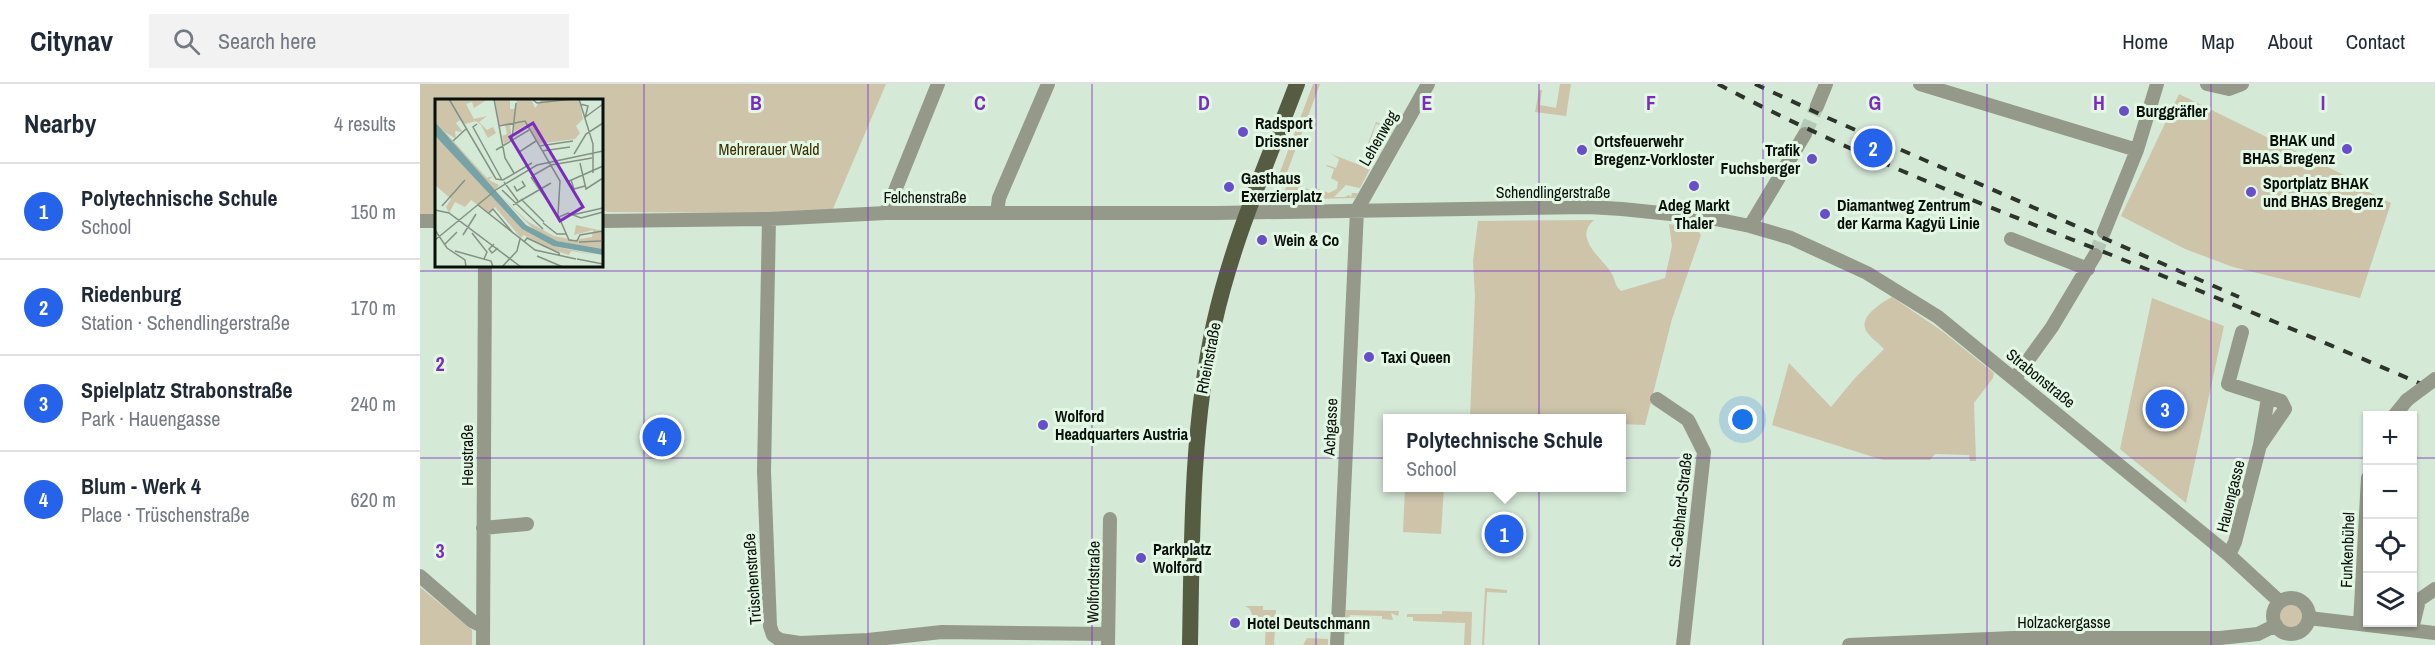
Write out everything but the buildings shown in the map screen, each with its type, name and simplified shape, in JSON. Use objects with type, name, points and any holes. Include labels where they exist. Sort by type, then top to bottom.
[{"type":"main road","name":"Rheinstraße","points":[[1190,645],[1198,415],[1216,315],[1248,212],[1297,84]]},
{"type":"street","points":[[886,213],[939,84]]},
{"type":"street","points":[[998,213],[999,198],[1048,84]]},
{"type":"street","name":"Lehenweg","points":[[1357,210],[1428,84]]},
{"type":"street","points":[[1817,106],[1826,84]]},
{"type":"street","points":[[1920,84],[2137,150]]},
{"type":"street","points":[[2104,232],[2137,150],[2157,84]]},
{"type":"street","points":[[2207,84],[2229,89],[2242,84]]},
{"type":"street","points":[[1750,226],[1805,134]]},
{"type":"street","name":"Schendlingerstraße","points":[[1248,212],[1600,207],[1710,218],[1750,226]]},
{"type":"street","name":"Achgasse","points":[[1337,645],[1357,210]]},
{"type":"street","name":"Felchenstraße","points":[[603,221],[770,219],[886,213],[1248,212]]},
{"type":"street","name":"Trüschenstraße","points":[[770,219],[764,521],[770,626],[773,635],[780,640],[800,642],[942,632],[1108,640]]},
{"type":"street","name":"Strabonstraße","points":[[1750,226],[1818,249],[1892,287],[1938,317],[2229,555],[2280,602]]},
{"type":"street","points":[[2011,239],[2088,269]]},
{"type":"street","points":[[2015,378],[2052,327],[2095,255]]},
{"type":"street","name":"Heustraße","points":[[483,645],[486,267]]},
{"type":"street","name":"Hauengasse","points":[[2229,555],[2235,543],[2260,445],[2268,398],[2228,384],[2242,332]]},
{"type":"street","points":[[2398,411],[2407,400],[2435,380]]},
{"type":"street","name":"St.-Gebhard-Straße","points":[[1657,399],[1688,420],[1704,452],[1683,645]]},
{"type":"street","name":"Wolfordstraße","points":[[1108,640],[1110,519]]},
{"type":"street","name":"Funkenbühel","points":[[2360,624],[2365,519]]},
{"type":"street","points":[[483,528],[527,524]]},
{"type":"street","points":[[420,576],[472,621],[482,626]]},
{"type":"street","points":[[2412,629],[2419,600],[2435,589]]},
{"type":"street","points":[[2290,598],[2301,601],[2307,608],[2309,618],[2300,639],[2276,625],[2274,610],[2280,602],[2290,598]]},
{"type":"street","points":[[2309,618],[2435,633]]},
{"type":"street","name":"Holzackergasse","points":[[1849,645],[2013,638],[2220,639],[2258,634],[2276,625]]},
{"type":"green space","name":"Mehrerauer Wald","points":[[420,84],[886,84],[832,211],[608,212],[603,210],[603,99],[435,99],[435,215],[420,215]]},
{"type":"green space","points":[[1313,84],[1320,84],[1283,183],[1277,180]]},
{"type":"green space","points":[[1560,84],[1571,84],[1566,116],[1535,112],[1539,90],[1542,90],[1540,105],[1556,108]]},
{"type":"green space","name":"Sportplatz BHAK und BHAS Bregenz","points":[[2179,94],[2350,178],[2348,182],[2391,203],[2360,298],[2233,267],[2185,249],[2121,216]]},
{"type":"green space","points":[[1376,122],[1394,129],[1388,140],[1391,129],[1376,124],[1366,154],[1376,158],[1382,147],[1382,150],[1371,167],[1361,163]]},
{"type":"green space","points":[[1331,154],[1370,169],[1360,188],[1346,185],[1334,197],[1349,195],[1351,197],[1352,193],[1358,193],[1355,198],[1313,199],[1318,189],[1329,193],[1337,189],[1338,182],[1331,178],[1334,169],[1326,166],[1336,168],[1339,159]]},
{"type":"green space","points":[[1288,182],[1311,190],[1308,198],[1292,198],[1283,195]]},
{"type":"green space","points":[[1594,220],[1586,234],[1588,241],[1612,274],[1621,291],[1665,278],[1672,246],[1669,224],[1696,228],[1701,235],[1672,319],[1645,425],[1626,424],[1626,414],[1470,414],[1475,296],[1473,261],[1478,221]]},
{"type":"green space","points":[[1892,297],[1942,331],[1994,373],[1993,378],[1974,403],[1976,461],[1970,461],[1969,455],[1935,454],[1930,460],[1883,460],[1772,425],[1789,363],[1831,407],[1855,378],[1884,349],[1868,334],[1865,323],[1866,318],[1874,309]]},
{"type":"green space","points":[[2152,298],[2224,326],[2186,503],[2120,449]]},
{"type":"green space","points":[[1405,492],[1444,492],[1441,534],[1403,532]]},
{"type":"green space","points":[[420,587],[472,630],[472,645],[420,645]]},
{"type":"green space","points":[[1485,588],[1507,590],[1507,593],[1487,592],[1484,645],[1482,645]]},
{"type":"green space","points":[[2291,604],[2299,608],[2303,616],[2299,624],[2291,628],[2283,624],[2279,616],[2283,608]]},
{"type":"green space","points":[[1245,606],[1263,606],[1263,610],[1276,610],[1274,645],[1265,645],[1266,617],[1253,617],[1250,609]]},
{"type":"green space","points":[[1346,610],[1399,611],[1398,616],[1391,613],[1393,620],[1382,619],[1382,616],[1350,615],[1349,634],[1345,634]]},
{"type":"green space","points":[[1442,611],[1472,612],[1471,645],[1464,645],[1465,623],[1413,621],[1413,617],[1407,617],[1407,614],[1442,614]]},
{"type":"green space","points":[[1307,638],[1328,639],[1328,645],[1303,645]]},
{"type":"tunnel","points":[[1805,134],[1817,106]]},
{"type":"tunnel","points":[[2095,255],[2104,232]]},
{"type":"railway","points":[[1718,84],[1814,132],[1911,175],[2232,304],[2435,390]]},
{"type":"railway","points":[[1755,84],[2239,297]]},
{"type":"place","name":"Burggräfler","points":[[2124,111]]},
{"type":"place","name":"Radsport Drissner","points":[[1243,132]]},
{"type":"place","name":"Riedenburg","points":[[1873,148]]},
{"type":"place","name":"BHAK und BHAS Bregenz","points":[[2347,149]]},
{"type":"place","name":"Ortsfeuerwehr Bregenz-Vorkloster","points":[[1582,150]]},
{"type":"place","name":"Trafik Fuchsberger","points":[[1812,159]]},
{"type":"place","name":"Adeg Markt Thaler","points":[[1694,186]]},
{"type":"place","name":"Gasthaus Exerzierplatz","points":[[1229,187]]},
{"type":"place","name":"Sportplatz BHAK und BHAS Bregenz","points":[[2251,192]]},
{"type":"place","name":"Diamantweg Zentrum der Karma Kagyü Linie","points":[[1825,214]]},
{"type":"place","name":"Wein & Co","points":[[1262,240]]},
{"type":"place","name":"Taxi Queen","points":[[1369,357]]},
{"type":"place","name":"Spielplatz Strabonstraße","points":[[2165,409]]},
{"type":"place","name":"Wolford Headquarters Austria","points":[[1043,425]]},
{"type":"place","name":"Blum - Werk 4","points":[[662,437]]},
{"type":"place","name":"Polytechnische Schule","points":[[1504,534]]},
{"type":"place","name":"Parkplatz Wolford","points":[[1141,558]]},
{"type":"place","name":"Hotel Deutschmann","points":[[1235,623]]}]
